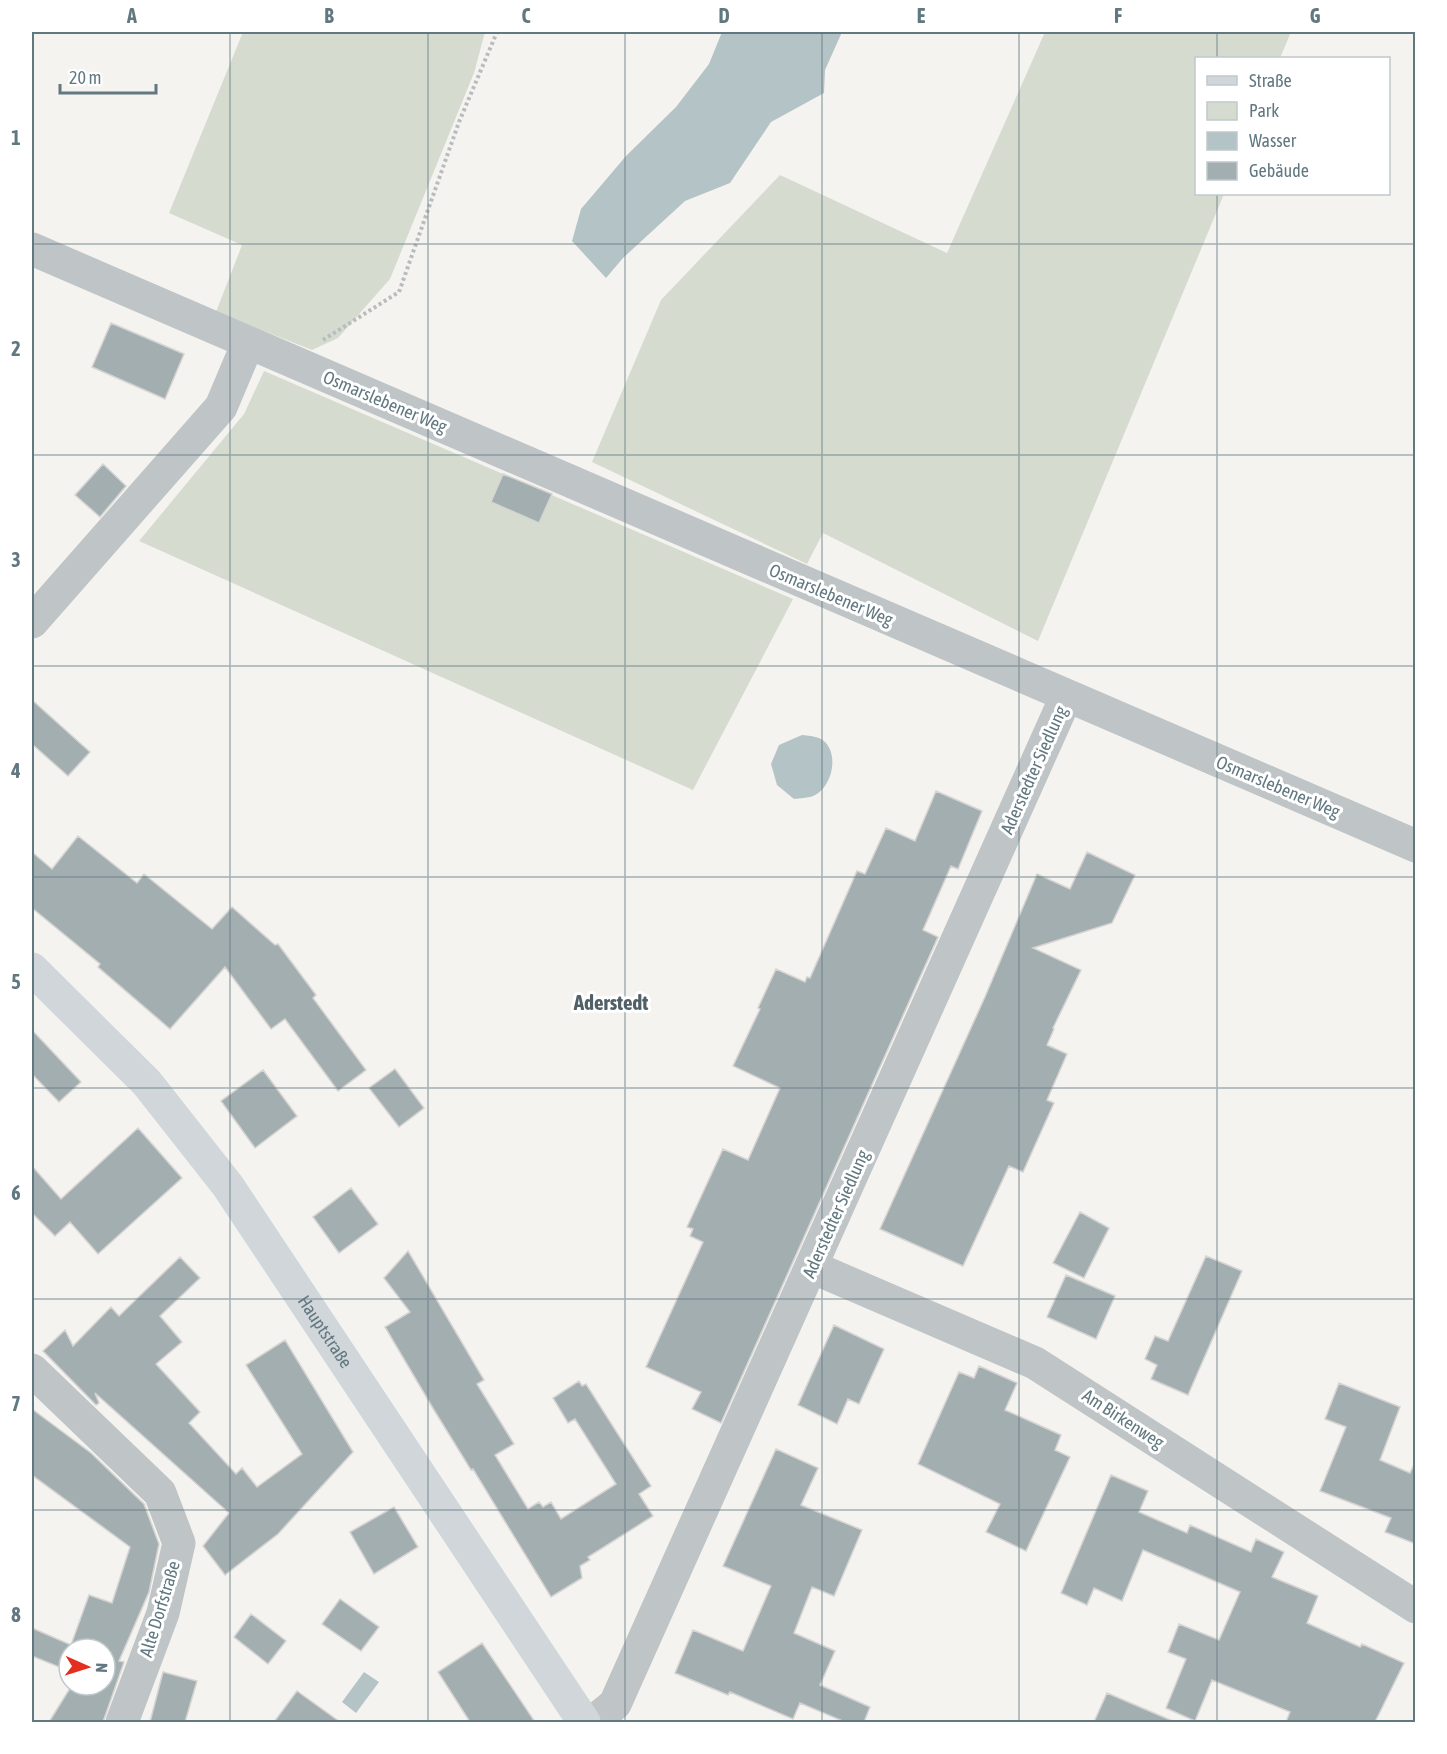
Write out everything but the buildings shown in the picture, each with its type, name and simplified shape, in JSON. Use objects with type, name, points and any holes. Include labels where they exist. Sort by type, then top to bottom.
[{"type":"main road","name":"Hauptstraße","points":[[32,969],[147,1083],[228,1186],[584,1722]]},
{"type":"street","name":"Osmarslebener Weg","points":[[32,249],[1066,697],[1416,846]]},
{"type":"street","points":[[32,622],[221,407],[248,343]]},
{"type":"street","name":"Aderstedter Siedlung","points":[[594,1722],[615,1704],[1066,697]]},
{"type":"street","name":"Am Birkenweg","points":[[812,1267],[1035,1363],[1416,1607]]},
{"type":"street","name":"Alte Dorfstraße","points":[[32,1370],[160,1493],[179,1543],[163,1612],[122,1722]]},
{"type":"path","points":[[290,361],[399,292],[459,123],[497,32]]},
{"type":"green space","points":[[243,32],[485,32],[474,73],[390,279],[338,338],[312,350],[216,312],[242,245],[169,213]]},
{"type":"green space","points":[[1045,32],[1291,32],[1280,57],[1195,57],[1195,195],[1224,195],[1038,641],[823,533],[807,564],[592,462],[661,300],[780,175],[947,253]]},
{"type":"green space","points":[[264,371],[793,599],[693,790],[139,541],[244,414]]},
{"type":"water","points":[[722,32],[842,32],[825,70],[824,93],[771,122],[730,183],[685,201],[623,258],[606,278],[572,241],[581,209],[626,156],[676,107],[709,64]]},
{"type":"water","points":[[802,735],[817,737],[825,742],[832,755],[831,771],[829,779],[820,792],[811,797],[794,799],[777,785],[771,764],[779,745]]},
{"type":"water","points":[[364,1672],[379,1682],[356,1713],[342,1702]]},
{"type":"district","name":"Aderstedt","points":[[611,1003]]}]
